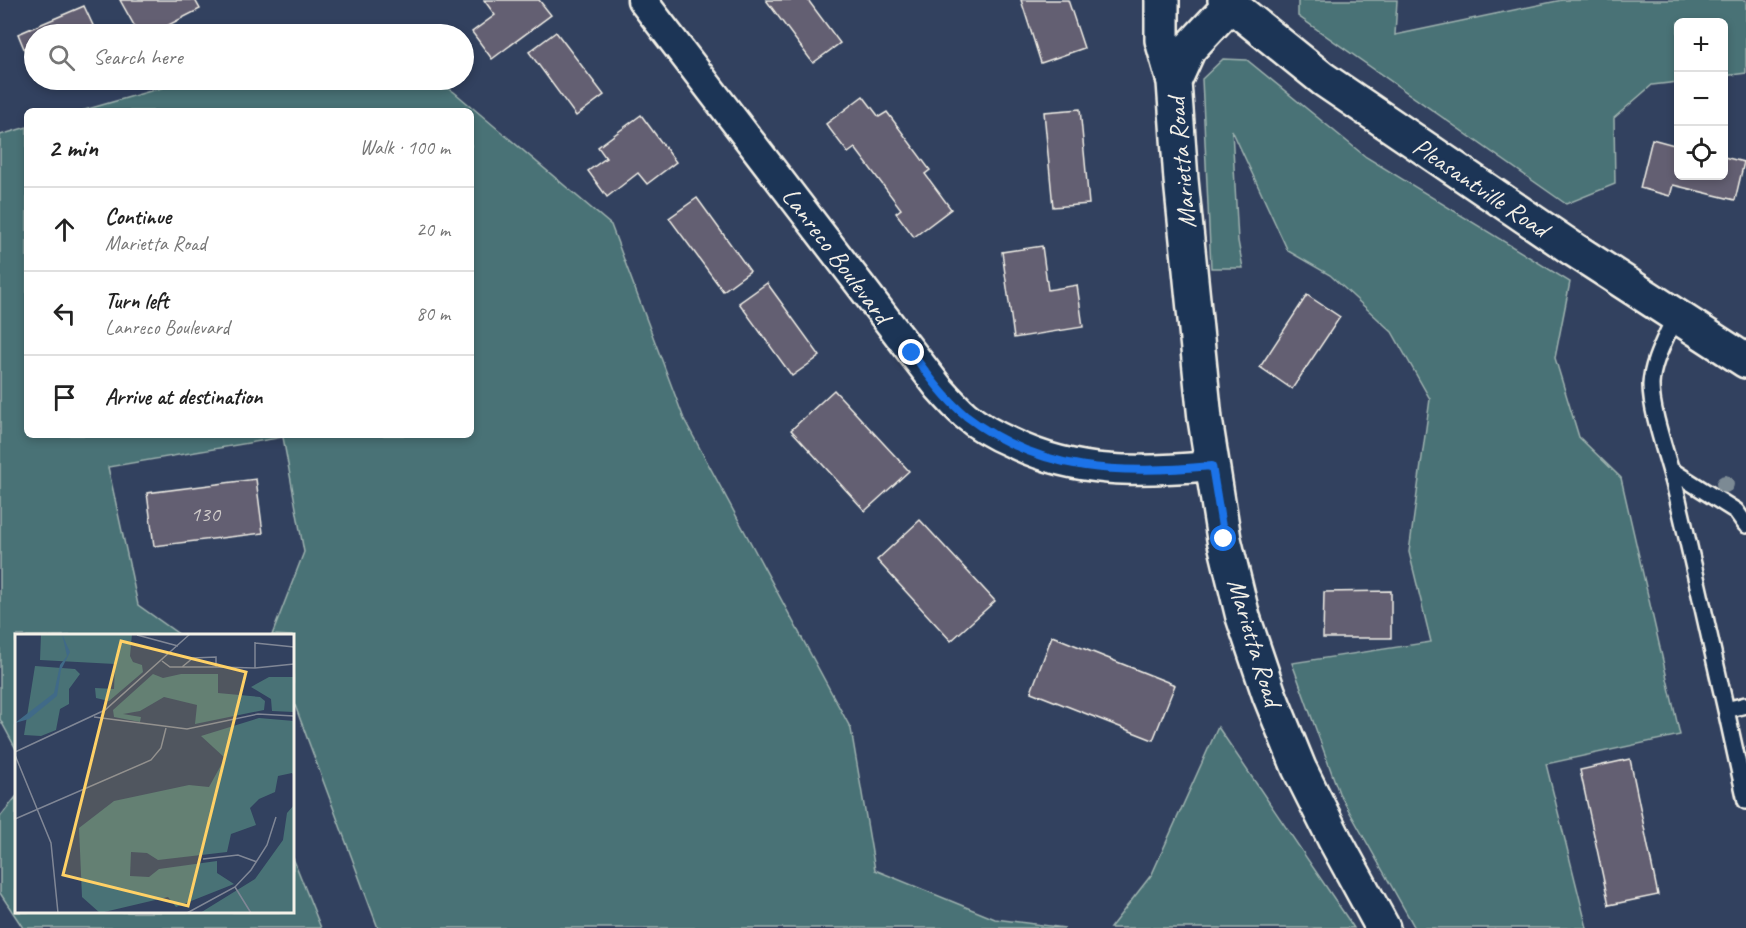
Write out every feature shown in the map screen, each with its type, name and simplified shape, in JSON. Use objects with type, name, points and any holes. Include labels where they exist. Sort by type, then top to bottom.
[{"type":"street","name":"Lanreco Boulevard","points":[[642,0],[939,388],[965,415],[995,435],[1026,450],[1062,463],[1122,471],[1212,466]]},
{"type":"street","name":"Marietta Road","points":[[1162,0],[1162,40],[1174,82],[1189,259],[1212,466],[1224,539],[1243,617],[1269,694],[1299,768],[1383,928]]},
{"type":"street","name":"Marietta Road","points":[[1174,82],[1189,49],[1228,3]]},
{"type":"street","name":"Pleasantville Road","points":[[1228,3],[1323,79],[1573,249],[1746,362]]},
{"type":"lane","points":[[1676,316],[1655,364],[1651,387],[1746,801]]},
{"type":"lane","points":[[1671,470],[1736,511],[1746,525]]},
{"type":"lane","points":[[1726,710],[1746,705]]},
{"type":"green space","points":[[1298,0],[1397,0],[1395,35],[1562,0],[1746,0],[1746,73],[1728,75],[1728,18],[1674,18],[1674,82],[1652,85],[1614,118],[1615,184],[1566,204],[1298,16]]},
{"type":"green space","points":[[1223,59],[1247,60],[1366,157],[1570,282],[1555,358],[1579,437],[1621,478],[1680,735],[1546,764],[1587,928],[1415,928],[1339,793],[1292,663],[1431,642],[1409,552],[1430,399],[1392,332],[1330,275],[1288,251],[1232,130],[1238,241],[1243,268],[1211,268],[1202,79]]},
{"type":"green space","points":[[154,90],[451,90],[473,108],[91,108]]},
{"type":"green space","points":[[474,109],[611,225],[684,419],[851,729],[875,870],[995,919],[1065,928],[378,928],[294,703],[294,634],[272,634],[304,552],[283,438],[474,438]]},
{"type":"green space","points":[[24,128],[24,438],[277,438],[108,467],[138,605],[179,634],[15,634],[15,747],[0,719],[0,135]]},
{"type":"green space","points":[[1218,727],[1354,928],[1110,928],[1152,874]]},
{"type":"green space","points":[[15,798],[15,913],[294,913],[294,860],[321,928],[23,928],[0,893],[0,817]]},
{"type":"building","points":[[120,0],[195,0],[200,9],[171,24],[133,24]]},
{"type":"building","points":[[484,0],[539,0],[551,15],[492,59],[474,35],[474,31],[495,15]]},
{"type":"building","points":[[766,0],[808,0],[840,43],[813,63]]},
{"type":"building","points":[[1021,0],[1068,0],[1084,48],[1041,63]]},
{"type":"building","points":[[84,6],[92,24],[42,24]]},
{"type":"building","points":[[24,31],[24,49],[18,34]]},
{"type":"building","points":[[556,32],[604,95],[576,116],[529,52]]},
{"type":"building","points":[[863,96],[879,117],[887,112],[930,170],[925,174],[951,209],[914,237],[896,213],[901,209],[855,148],[848,153],[826,124]]},
{"type":"building","points":[[1080,109],[1089,204],[1053,207],[1044,112]]},
{"type":"building","points":[[641,115],[676,162],[647,184],[638,173],[607,197],[588,171],[606,158],[598,147]]},
{"type":"building","points":[[1652,139],[1674,145],[1674,180],[1728,180],[1728,158],[1744,162],[1735,200],[1673,185],[1670,196],[1640,188]]},
{"type":"building","points":[[697,198],[750,271],[723,291],[669,218]]},
{"type":"building","points":[[1042,246],[1048,290],[1077,285],[1083,327],[1014,338],[1002,252]]},
{"type":"building","points":[[767,283],[820,356],[792,376],[739,303]]},
{"type":"building","points":[[1307,295],[1340,317],[1292,389],[1260,367]]},
{"type":"building","points":[[834,390],[909,471],[865,511],[791,430]]},
{"type":"building","points":[[256,479],[263,533],[154,546],[147,493]]},
{"type":"building","points":[[920,520],[995,601],[951,641],[877,560]]},
{"type":"building","points":[[1391,591],[1391,638],[1323,638],[1324,592]]},
{"type":"building","points":[[1052,636],[1175,685],[1153,740],[1031,692]]},
{"type":"building","points":[[1630,759],[1658,895],[1609,905],[1580,770]]},
{"type":"route","points":[[912,353],[939,388],[965,415],[995,435],[1026,450],[1062,463],[1122,471],[1212,466],[1224,539]]}]
